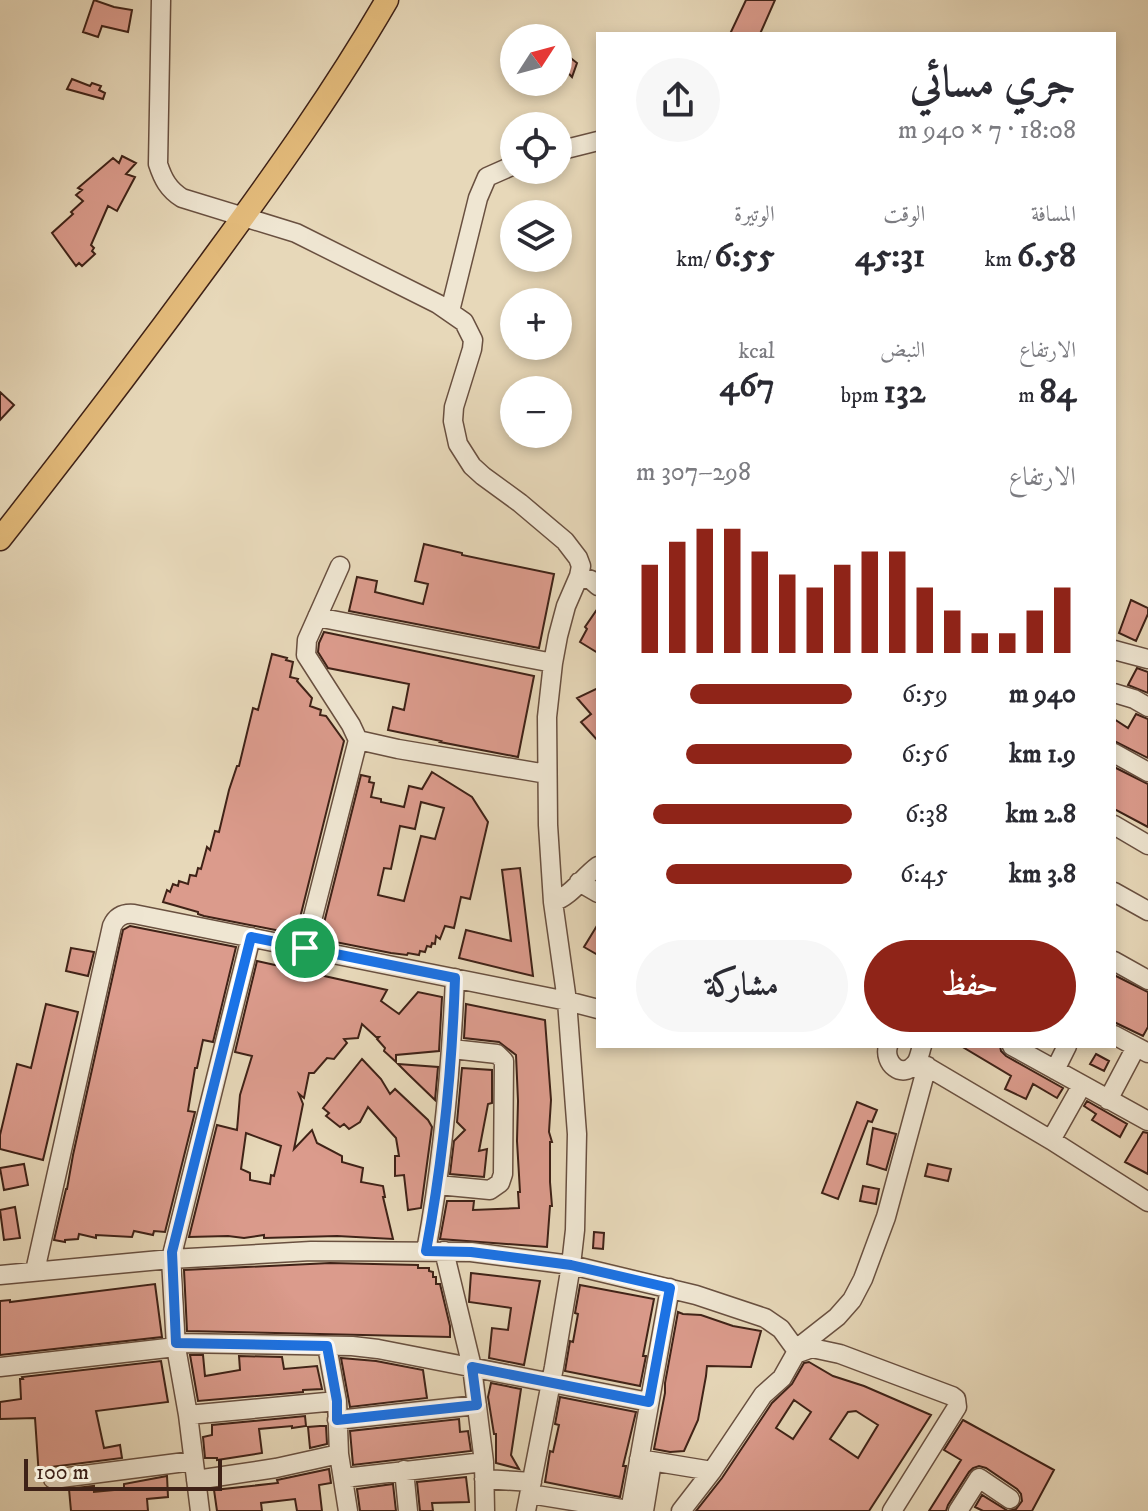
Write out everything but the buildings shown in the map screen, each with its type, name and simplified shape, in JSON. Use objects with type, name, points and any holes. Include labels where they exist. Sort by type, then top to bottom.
[{"type":"main road","points":[[0,539],[124,380],[244,216],[297,141],[387,0]]},
{"type":"street","points":[[161,0],[158,164],[162,177],[173,192],[182,198],[296,233],[450,311],[464,322],[473,340],[454,407],[454,432],[458,444],[472,466],[548,525],[573,549],[581,566],[566,606],[553,663],[547,717],[548,825],[553,902],[567,1001],[577,1134],[575,1215],[571,1265],[529,1495]]},
{"type":"street","points":[[572,148],[596,142]]},
{"type":"street","points":[[450,311],[478,198],[487,177],[500,171]]},
{"type":"street","points":[[305,948],[358,740],[306,655],[307,640],[340,566]]},
{"type":"street","points":[[579,576],[596,584]]},
{"type":"street","points":[[317,617],[553,663]]},
{"type":"street","points":[[1116,651],[1148,659]]},
{"type":"street","points":[[1116,694],[1148,707]]},
{"type":"street","points":[[358,740],[547,774]]},
{"type":"street","points":[[1116,754],[1148,772]]},
{"type":"street","points":[[1116,826],[1148,845]]},
{"type":"street","points":[[553,902],[563,898],[596,868]]},
{"type":"street","points":[[579,882],[596,892]]},
{"type":"street","points":[[1116,893],[1148,911]]},
{"type":"street","points":[[35,1271],[114,922],[123,915],[134,914],[251,937],[596,1008]]},
{"type":"street","points":[[200,1511],[176,1345],[171,1259],[251,937]]},
{"type":"street","points":[[1116,962],[1148,980]]},
{"type":"street","points":[[455,978],[435,1251],[472,1367],[484,1470],[485,1511]]},
{"type":"street","points":[[1108,1100],[1142,1050],[1116,1036]]},
{"type":"street","points":[[888,1048],[888,1060],[897,1069],[908,1069],[922,1058]]},
{"type":"street","points":[[1016,1048],[1148,1121]]},
{"type":"street","points":[[1055,1070],[1066,1048]]},
{"type":"street","points":[[438,1185],[490,1190],[500,1183],[503,1174],[504,1061],[497,1054],[452,1049]]},
{"type":"street","points":[[922,1058],[1148,1202]]},
{"type":"street","points":[[681,1511],[763,1395],[782,1378],[804,1342],[844,1310],[863,1279],[886,1217],[922,1058]]},
{"type":"street","points":[[1051,1140],[1082,1085]]},
{"type":"street","points":[[0,1275],[171,1259],[311,1251],[471,1252],[571,1265],[696,1295],[765,1318],[781,1329],[797,1351]]},
{"type":"street","points":[[644,1511],[649,1402],[670,1288]]},
{"type":"street","points":[[0,1367],[176,1345],[327,1346],[378,1349],[649,1402]]},
{"type":"street","points":[[327,1346],[337,1401],[339,1454],[348,1511]]},
{"type":"street","points":[[797,1351],[810,1348],[840,1354],[956,1399],[957,1407],[892,1511]]},
{"type":"street","points":[[188,1415],[337,1401]]},
{"type":"street","points":[[337,1420],[477,1405]]},
{"type":"street","points":[[196,1480],[276,1468],[339,1454]]},
{"type":"street","points":[[646,1460],[712,1471]]},
{"type":"street","points":[[344,1478],[404,1470],[484,1470],[529,1495],[631,1511],[646,1460]]},
{"type":"street","points":[[53,1479],[193,1461]]},
{"type":"street","points":[[404,1470],[408,1511]]},
{"type":"street","points":[[958,1511],[979,1478],[1010,1499]]},
{"type":"route","points":[[251,937],[305,948],[455,978],[452,1049],[438,1185],[426,1251],[471,1252],[571,1265],[670,1288],[649,1402],[472,1367],[477,1405],[337,1420],[337,1401],[327,1346],[176,1343],[172,1252],[251,937]]}]
